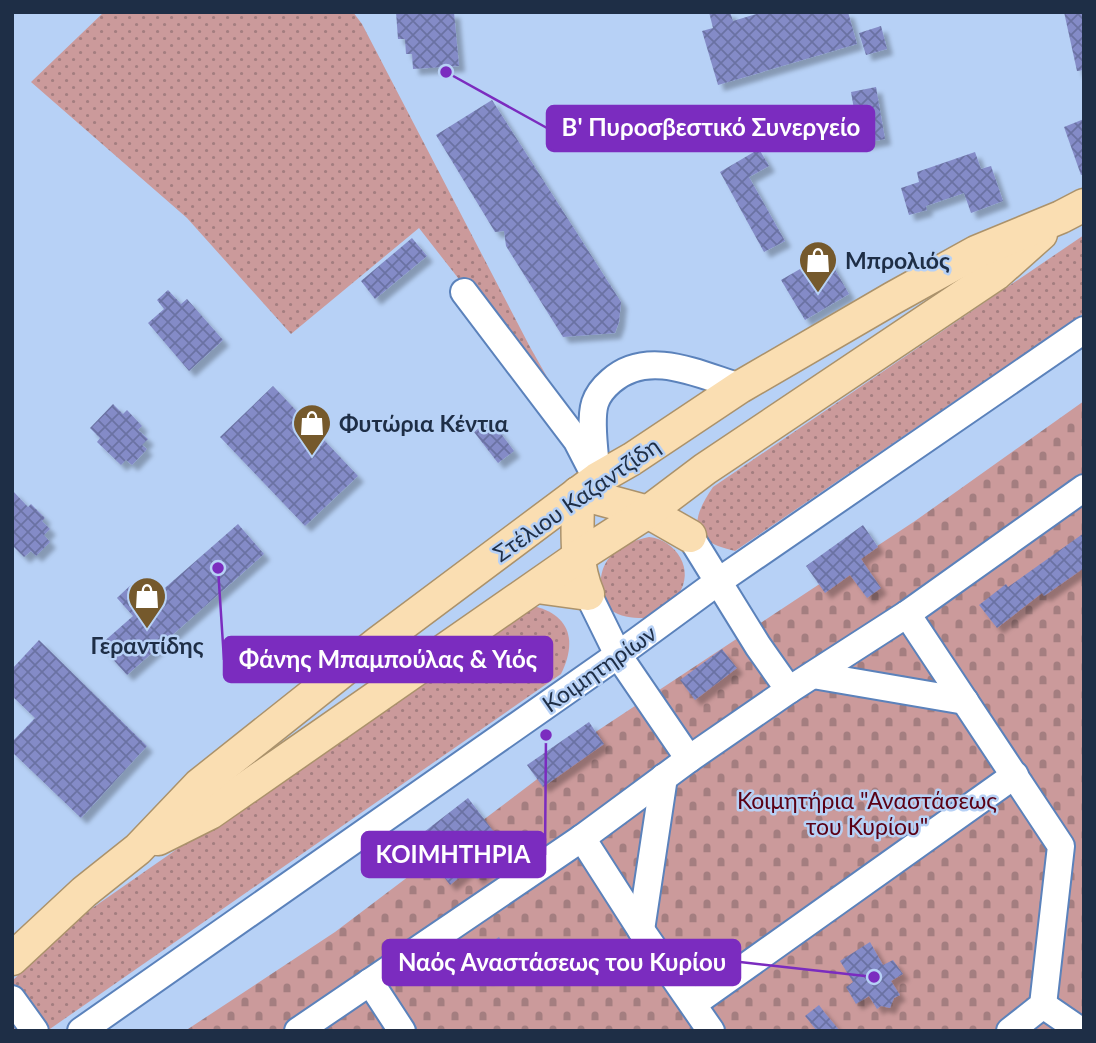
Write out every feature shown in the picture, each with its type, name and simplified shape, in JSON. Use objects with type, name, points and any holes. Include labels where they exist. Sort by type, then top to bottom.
[{"type":"main road","name":"Στέλιου Καζαντζίδη","points":[[12,959],[84,892],[138,849],[209,777],[379,642],[587,486],[740,387],[893,298],[976,252],[1072,211]]},
{"type":"main road","name":"Στέλιου Καζαντζίδη","points":[[138,849],[210,813],[578,557],[648,512],[705,469],[996,274],[1072,211]]},
{"type":"main road","points":[[691,536],[688,500],[692,487],[705,469]]},
{"type":"main road","points":[[588,594],[580,575],[578,557],[587,486],[648,512],[691,536]]},
{"type":"main road","points":[[537,587],[588,594]]},
{"type":"lane","points":[[464,292],[576,441],[587,486]]},
{"type":"lane","name":"Κοιμητηρίων","points":[[81,1031],[618,655],[719,581],[1084,330]]},
{"type":"lane","points":[[587,486],[595,403],[603,388],[616,376],[634,366],[654,364],[740,387]]},
{"type":"lane","points":[[298,1031],[582,838],[789,690],[907,614],[1084,488]]},
{"type":"lane","points":[[691,536],[758,646],[789,690]]},
{"type":"lane","points":[[588,594],[618,655],[689,759]]},
{"type":"lane","points":[[907,614],[1015,775],[1072,844],[1043,1005],[1010,1031]]},
{"type":"lane","points":[[813,675],[965,701]]},
{"type":"lane","points":[[693,1004],[1015,775]]},
{"type":"lane","points":[[641,930],[664,777]]},
{"type":"lane","points":[[582,838],[641,930],[712,1031]]},
{"type":"lane","points":[[370,982],[402,1031]]},
{"type":"lane","points":[[12,999],[35,1031]]},
{"type":"lane","points":[[1043,1005],[1081,1031]]},
{"type":"green space","points":[[104,12],[353,12],[362,24],[530,347],[579,433],[419,228],[291,334],[187,218],[31,82]]},
{"type":"green space","points":[[1084,235],[1084,313],[735,551],[709,542],[702,536],[698,528],[700,510],[713,487]]},
{"type":"green space","name":"Κοιμητήρια \"Αναστάσεως του Κυρίου\"","points":[[1084,401],[1084,1031],[185,1031],[335,932],[536,780],[588,737],[915,521]]},
{"type":"green space","points":[[649,537],[659,539],[675,550],[684,566],[683,585],[675,598],[647,618],[618,614],[608,607],[604,600],[601,585],[603,570],[618,549]]},
{"type":"green space","points":[[537,607],[558,617],[568,633],[568,652],[561,674],[47,1031],[12,1031],[12,981],[91,909],[523,608]]},
{"type":"building","points":[[396,12],[454,12],[459,66],[413,69],[412,54],[406,54],[405,39],[398,39]]},
{"type":"building","points":[[709,12],[730,12],[733,21],[763,12],[848,12],[857,44],[718,85],[702,31],[713,28]]},
{"type":"building","points":[[1064,12],[1084,12],[1084,70],[1077,71]]},
{"type":"building","points":[[881,26],[887,49],[866,55],[859,33]]},
{"type":"building","points":[[876,87],[885,139],[860,144],[851,92]]},
{"type":"building","points":[[492,100],[621,302],[615,333],[563,337],[506,246],[504,231],[495,232],[436,135]]},
{"type":"building","points":[[1084,119],[1084,174],[1081,175],[1064,127]]},
{"type":"building","points":[[759,149],[769,166],[749,177],[785,241],[764,252],[720,172]]},
{"type":"building","points":[[975,152],[981,169],[991,166],[1003,201],[971,213],[964,193],[909,215],[901,188],[919,182],[917,172]]},
{"type":"building","points":[[412,238],[427,256],[375,299],[361,281]]},
{"type":"building","points":[[826,254],[849,294],[805,320],[781,280]]},
{"type":"building","points":[[168,290],[181,304],[187,299],[223,340],[189,371],[148,323],[164,309],[157,300]]},
{"type":"building","points":[[273,386],[358,476],[305,526],[220,437]]},
{"type":"building","points":[[113,404],[123,414],[127,410],[142,426],[138,430],[148,439],[142,445],[147,449],[132,465],[126,460],[121,465],[97,442],[100,438],[90,428]]},
{"type":"building","points":[[490,419],[514,451],[498,463],[474,432]]},
{"type":"building","points":[[12,490],[28,507],[31,504],[45,518],[42,521],[50,529],[44,535],[50,542],[36,556],[31,551],[24,557],[12,545]]},
{"type":"building","points":[[238,524],[264,554],[127,675],[100,645],[133,616],[117,598],[134,582],[150,601]]},
{"type":"building","points":[[863,525],[878,547],[861,559],[881,588],[867,598],[850,575],[825,593],[806,566]]},
{"type":"building","points":[[1084,533],[1084,568],[1044,596],[1042,593],[997,628],[979,605]]},
{"type":"building","points":[[39,640],[147,746],[81,818],[12,752],[12,742],[35,718],[12,696],[12,669]]},
{"type":"building","points":[[722,649],[737,668],[695,700],[680,680]]},
{"type":"building","points":[[589,722],[604,744],[543,787],[527,765]]},
{"type":"building","points":[[468,798],[504,845],[486,859],[492,867],[477,879],[470,869],[450,885],[415,839]]},
{"type":"building","points":[[499,937],[514,960],[486,979],[471,956]]},
{"type":"building","points":[[870,942],[883,965],[893,960],[903,974],[891,981],[900,995],[894,998],[890,1008],[881,1006],[877,1009],[869,996],[856,1004],[846,987],[853,982],[840,961]]},
{"type":"building","points":[[819,1005],[840,1031],[817,1031],[805,1016]]},
{"type":"place","name":"Β' Πυροσβεστικό Συνεργείο","points":[[446,72]]},
{"type":"place","name":"Μπρολιός","points":[[818,294]]},
{"type":"place","name":"Φυτώρια Κέντια","points":[[312,457]]},
{"type":"place","name":"Φάνης Μπαμπούλας & Υιός","points":[[218,568]]},
{"type":"place","name":"Γεραντίδης","points":[[147,630]]},
{"type":"place","name":"ΚΟΙΜΗΤΗΡΙΑ","points":[[546,735]]},
{"type":"place","name":"Ναός Αναστάσεως του Κυρίου","points":[[874,977]]}]
